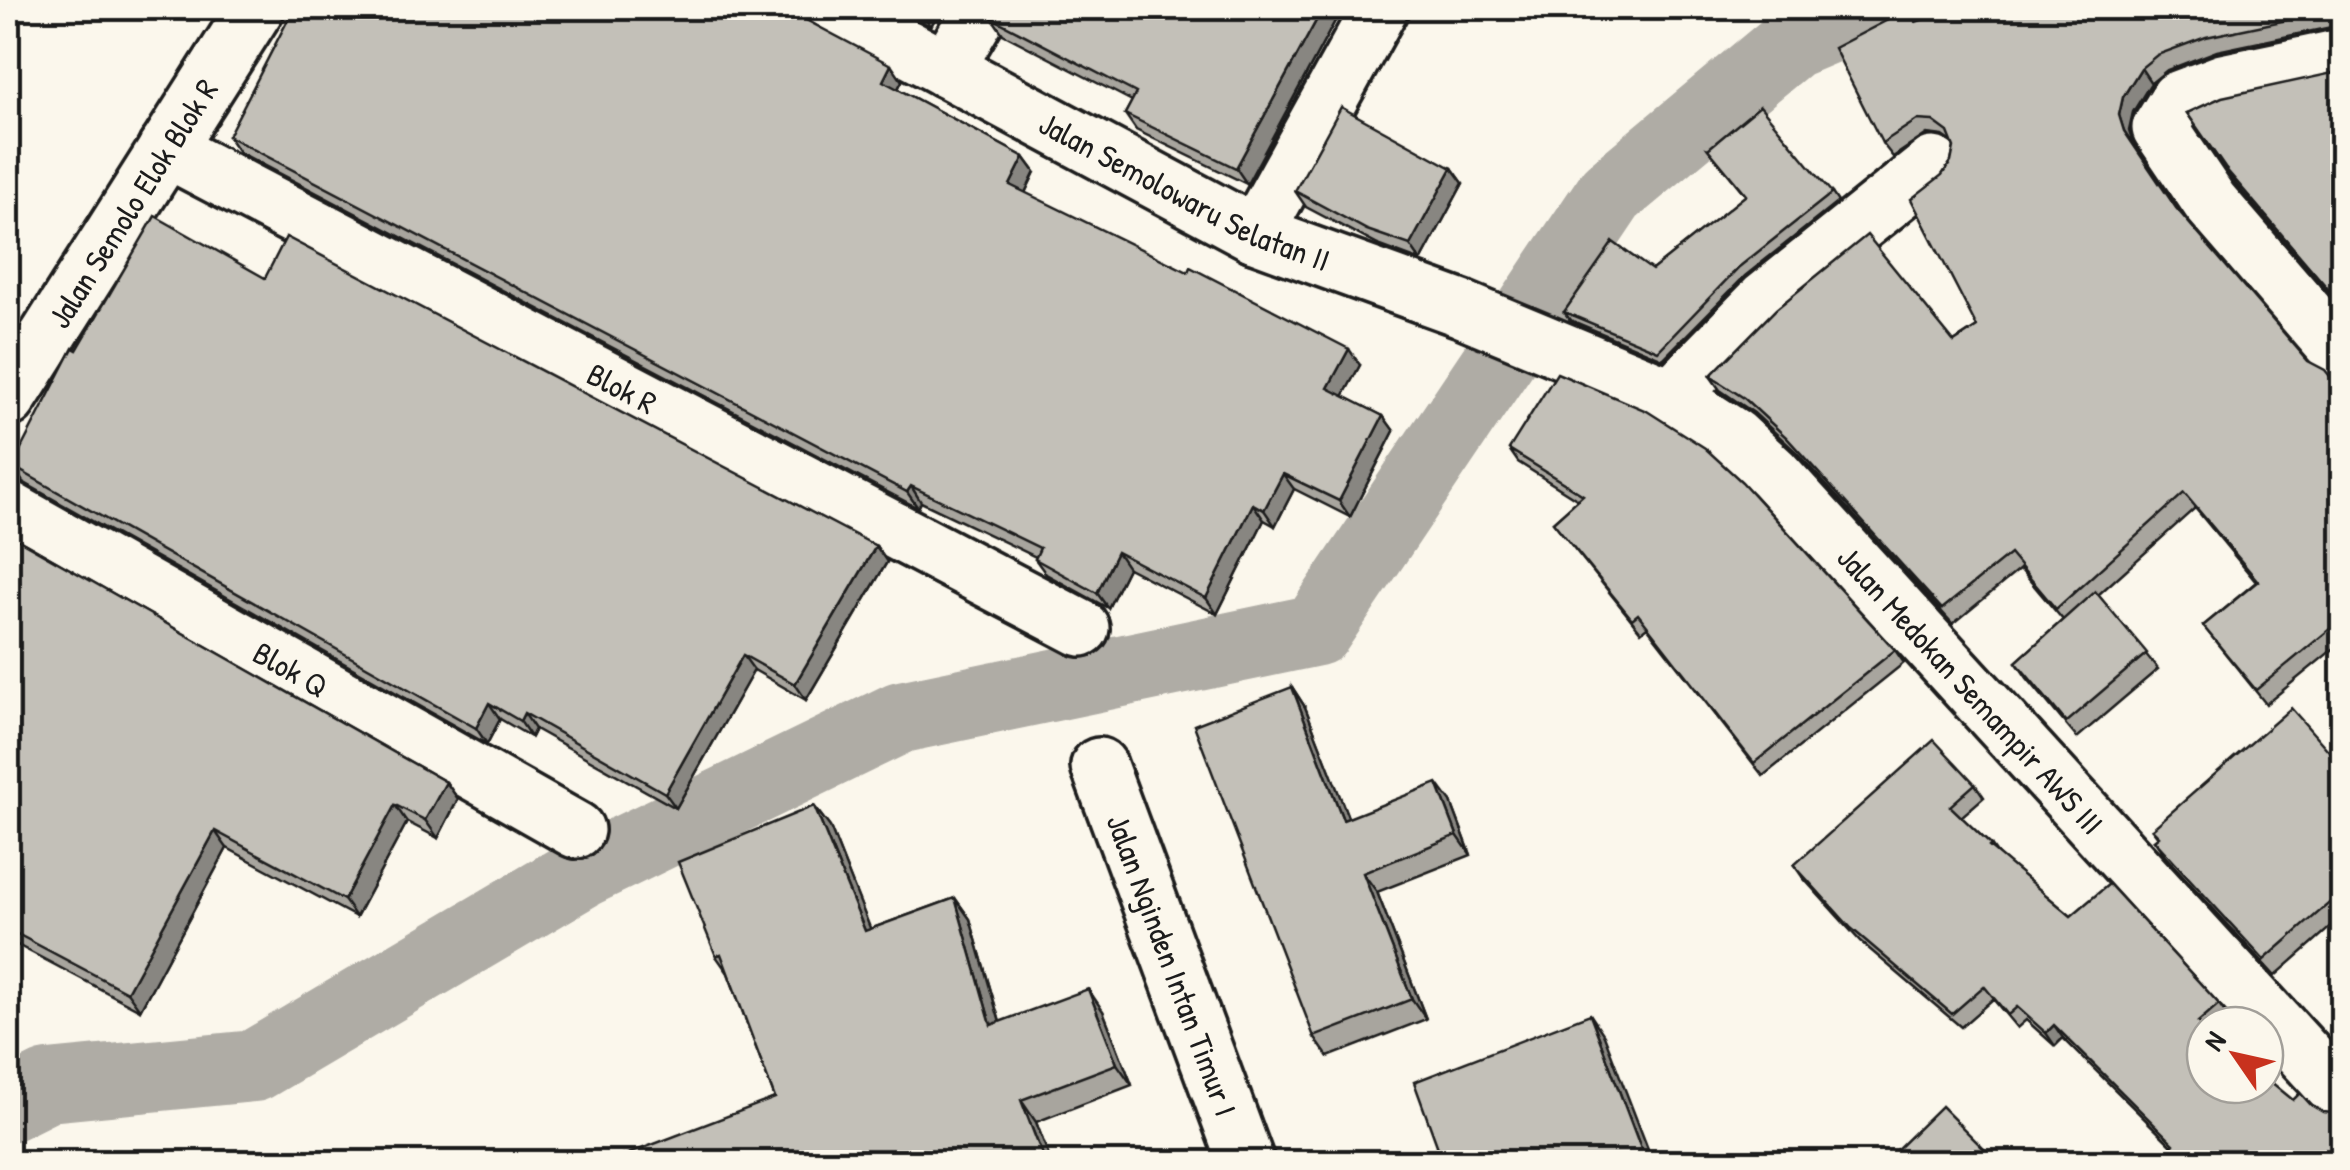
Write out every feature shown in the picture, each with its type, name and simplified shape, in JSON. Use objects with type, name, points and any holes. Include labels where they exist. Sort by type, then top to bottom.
[{"type":"street","name":"Jalan Semolo Elok Blok R","points":[[8,399],[256,8]]},
{"type":"street","name":"Jalan Semolowaru Selatan II","points":[[832,8],[1254,234],[1550,345]]},
{"type":"street","points":[[946,69],[982,8]]},
{"type":"street","points":[[1254,234],[1380,8]]},
{"type":"street","points":[[2342,57],[2223,82],[2178,98],[2160,128],[2210,202],[2342,355]]},
{"type":"street","name":"Blok R","points":[[166,149],[1081,628]]},
{"type":"street","points":[[1671,396],[1765,300],[1934,165]]},
{"type":"street","name":"Jalan Medokan Semampir AWS III","points":[[1550,345],[1671,396],[1732,436],[1773,473],[2342,1096]]},
{"type":"street","name":"Blok Q","points":[[8,508],[576,830]]},
{"type":"street","name":"Jalan Nginden Intan Timur I","points":[[1099,766],[1246,1162]]},
{"type":"building","points":[[294,8],[313,17],[318,8],[743,8],[772,22],[779,8],[794,8],[806,20],[891,65],[883,81],[1024,157],[1010,185],[1188,272],[1190,267],[1349,349],[1328,388],[1383,416],[1339,501],[1283,474],[1264,510],[1253,504],[1206,598],[1117,552],[1097,593],[1035,559],[1040,548],[911,486],[907,492],[228,136]]},
{"type":"building","points":[[996,8],[1323,8],[1236,168],[1125,114],[1136,93],[992,18]]},
{"type":"building","points":[[1953,8],[2342,8],[2342,13],[2325,12],[2206,37],[2157,55],[2141,68],[2123,97],[2119,115],[2124,131],[2176,208],[2308,361],[2325,370],[2342,391],[2342,619],[2256,690],[2203,626],[2258,581],[2184,493],[2056,609],[2010,554],[1942,609],[1786,437],[1744,398],[1710,376],[1776,309],[1867,235],[1954,342],[1977,327],[1911,199],[1942,175],[1951,162],[1954,147],[1948,132],[1933,121],[1917,120],[1882,143],[1834,48],[1909,9],[1916,22]]},
{"type":"building","points":[[2342,71],[2342,305],[2225,168],[2187,113],[2222,97]]},
{"type":"building","points":[[1760,106],[1832,193],[1739,267],[1658,351],[1564,312],[1613,242],[1652,270],[1746,195],[1708,149]]},
{"type":"building","points":[[1341,107],[1452,168],[1410,245],[1367,230],[1295,191]]},
{"type":"building","points":[[155,216],[265,278],[286,237],[876,546],[795,684],[743,655],[665,793],[524,713],[520,721],[489,703],[476,728],[12,466],[73,348],[77,350]]},
{"type":"building","points":[[1557,373],[1647,411],[1705,448],[1742,482],[1895,650],[1754,763],[1638,614],[1632,619],[1553,522],[1583,495],[1509,449]]},
{"type":"building","points":[[8,534],[446,782],[425,820],[395,805],[344,900],[215,831],[127,992],[8,929]]},
{"type":"building","points":[[2095,591],[2147,653],[2066,722],[2016,662]]},
{"type":"building","points":[[1292,687],[1343,820],[1437,783],[1457,835],[1363,873],[1412,999],[1314,1037],[1194,725]]},
{"type":"building","points":[[2291,708],[2342,766],[2342,892],[2264,960],[2154,840],[2159,836],[2152,829]]},
{"type":"building","points":[[1934,740],[1975,784],[1950,806],[1989,847],[2071,916],[2109,884],[2219,1004],[2185,1005],[2185,1105],[2285,1105],[2285,1093],[2293,1100],[2300,1093],[2311,1105],[2342,1121],[2342,1162],[2159,1162],[2174,1144],[2054,1025],[2046,1033],[2017,1007],[2008,1015],[1984,986],[1952,1014],[1851,928],[1794,865]]},
{"type":"building","points":[[814,806],[865,931],[955,898],[991,1025],[1088,989],[1117,1064],[1021,1100],[1045,1162],[622,1162],[620,1157],[775,1098],[721,954],[716,956],[678,862]]},
{"type":"building","points":[[1590,1014],[1646,1162],[1416,1162],[1414,1158],[1438,1148],[1414,1082]]},
{"type":"building","points":[[1941,1106],[1997,1162],[1884,1162]]},
{"type":"waterway","points":[[8,1106],[48,1086],[254,1066],[584,871],[901,717],[1317,630],[1611,193],[1791,43],[1874,8]]}]
